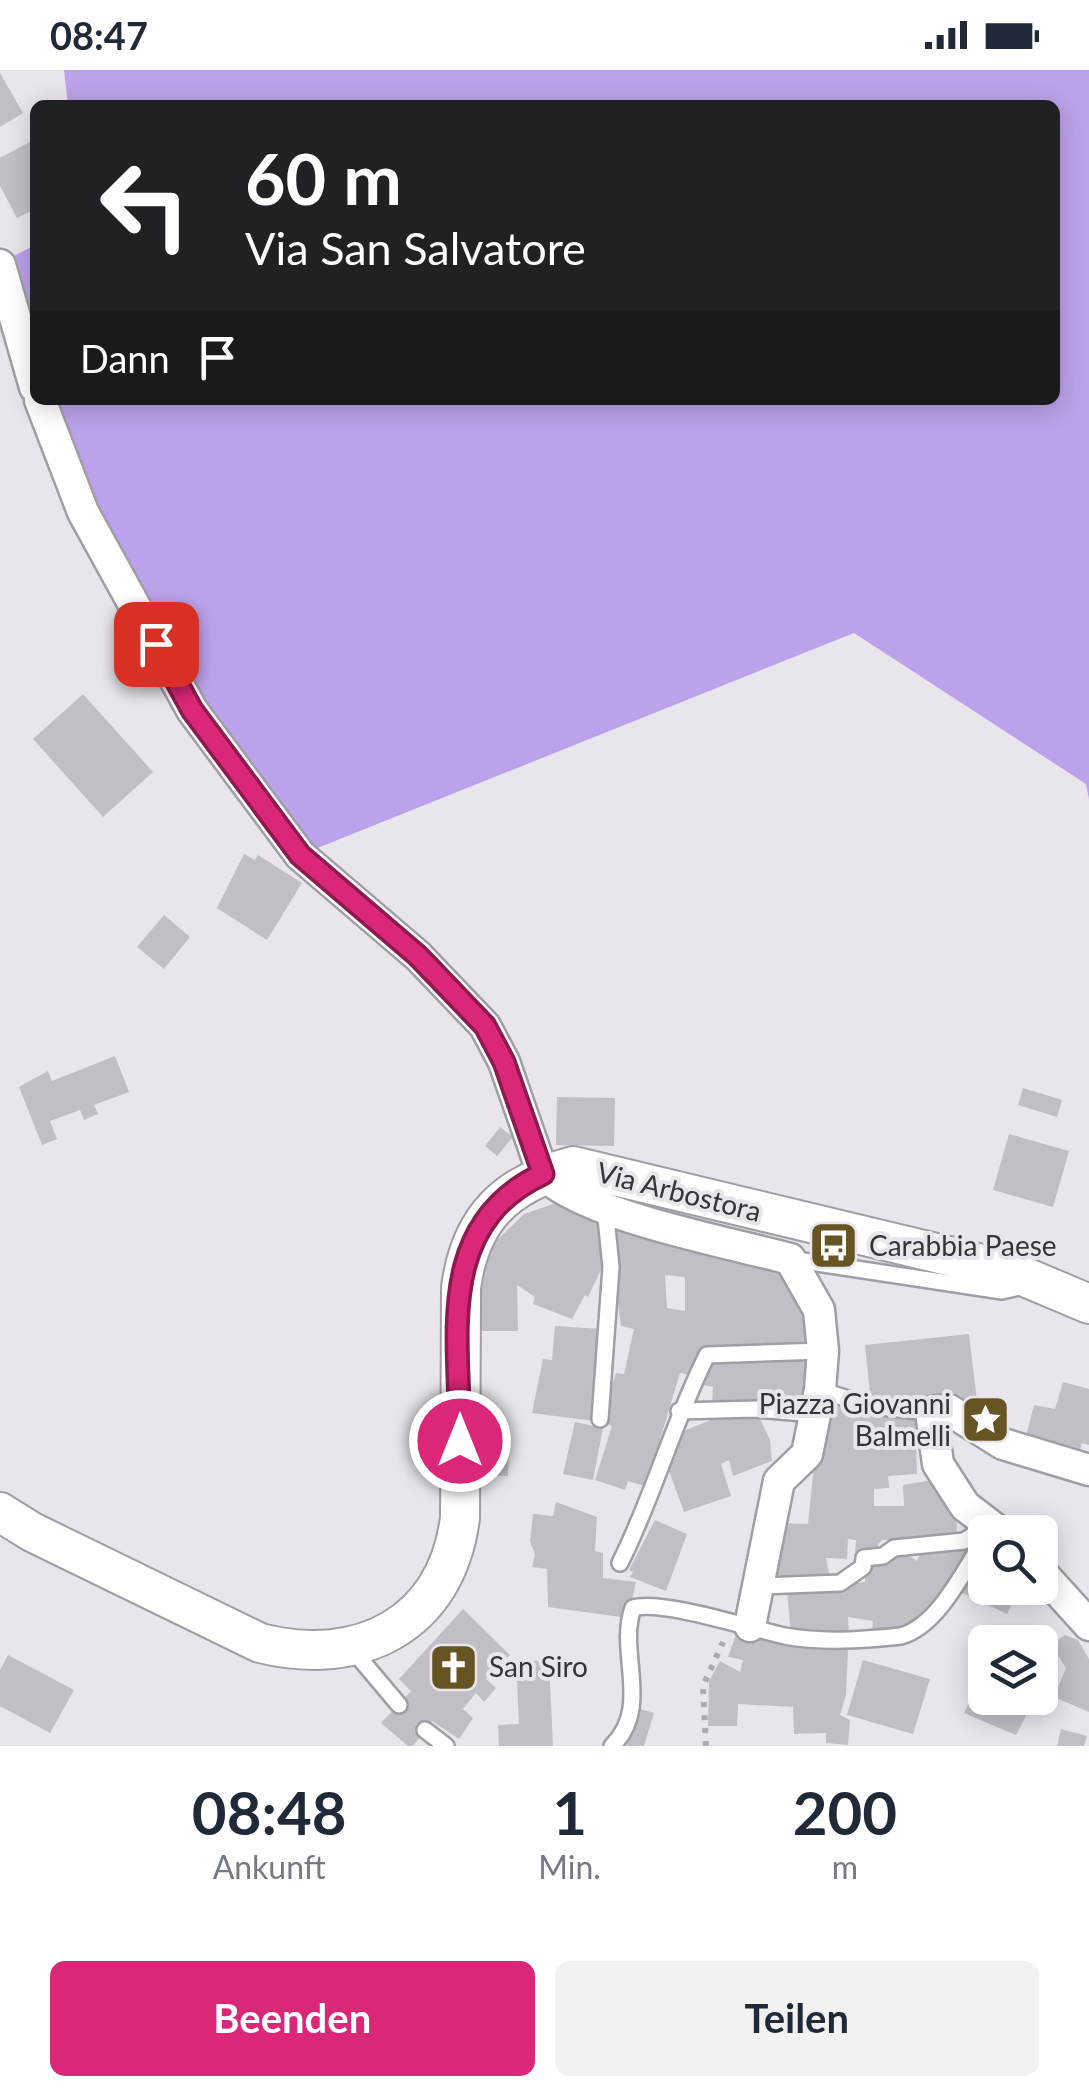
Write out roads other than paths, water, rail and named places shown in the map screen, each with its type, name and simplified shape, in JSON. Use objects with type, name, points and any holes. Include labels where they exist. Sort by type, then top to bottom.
[{"type":"street","points":[[0,265],[30,370]]},
{"type":"street","points":[[42,405],[84,512],[192,710],[300,855],[418,956],[485,1026],[504,1062],[543,1174],[556,1187],[605,1208],[790,1259],[819,1310],[823,1351],[817,1402],[808,1454],[779,1482],[758,1586],[741,1624]]},
{"type":"street","name":"Via Arbostora","points":[[0,1512],[50,1541],[260,1643],[296,1652],[332,1653],[384,1634],[440,1587],[455,1554],[460,1518],[461,1288],[465,1252],[479,1226],[519,1185],[573,1166],[1043,1282],[1089,1304]]},
{"type":"street","points":[[974,1515],[938,1464],[931,1412],[950,1410],[1017,1450],[1089,1470]]},
{"type":"street","points":[[1058,1591],[1089,1626]]},
{"type":"lane","points":[[600,1419],[611,1267],[605,1208]]},
{"type":"lane","points":[[790,1259],[1002,1290],[1043,1282]]},
{"type":"lane","points":[[620,1563],[649,1504],[679,1411],[707,1355],[823,1351]]},
{"type":"lane","points":[[679,1411],[756,1409],[817,1402],[931,1412]]},
{"type":"lane","points":[[758,1586],[840,1584],[864,1567],[864,1558],[883,1556],[894,1548],[968,1540]]},
{"type":"lane","points":[[612,1746],[628,1722],[633,1696],[633,1608],[741,1624],[787,1636],[842,1641],[910,1634],[944,1601],[968,1565]]},
{"type":"lane","points":[[350,1648],[399,1706]]},
{"type":"lane","points":[[425,1730],[446,1746]]},
{"type":"place","name":"Carabbia Paese","points":[[834,1246]]},
{"type":"place","name":"Piazza Giovanni Balmelli","points":[[986,1420]]},
{"type":"place","name":"San Siro","points":[[454,1667]]}]
